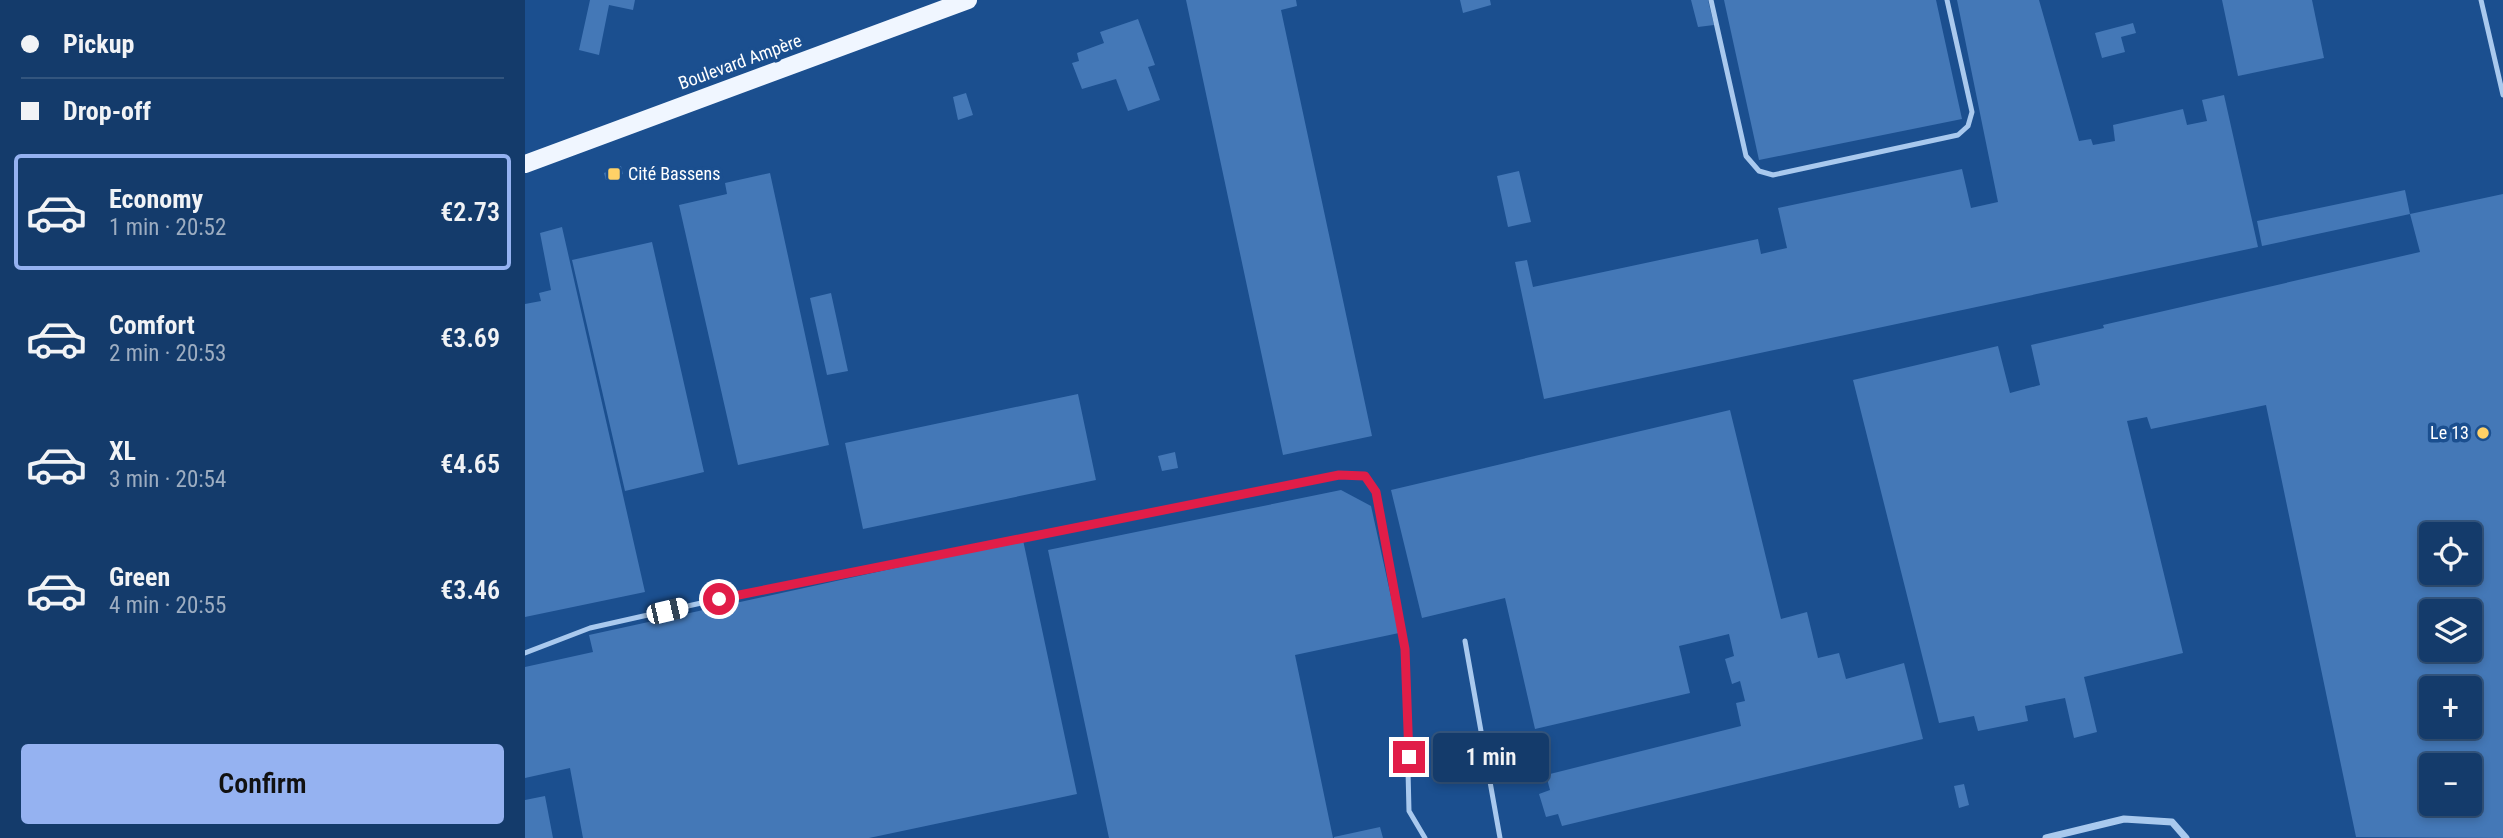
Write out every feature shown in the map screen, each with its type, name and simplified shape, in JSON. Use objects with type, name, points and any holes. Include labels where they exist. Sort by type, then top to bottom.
[{"type":"main road","name":"Boulevard Ampère","points":[[525,164],[968,0]]},
{"type":"street","points":[[2046,838],[2124,819],[2172,822],[2186,838]]},
{"type":"lane","points":[[1711,0],[1746,156],[1759,171],[1773,175],[1930,143],[1958,135],[1968,126],[1972,112],[1947,0]]},
{"type":"lane","points":[[2481,0],[2503,95]]},
{"type":"lane","points":[[525,653],[590,628],[719,599],[1339,475],[1365,476],[1376,492],[1405,649],[1409,811],[1425,838]]},
{"type":"lane","points":[[1465,641],[1500,838]]},
{"type":"building","points":[[590,0],[635,0],[633,10],[609,5],[599,55],[579,50]]},
{"type":"building","points":[[1186,0],[1296,0],[1297,6],[1281,10],[1372,436],[1283,455]]},
{"type":"building","points":[[1460,0],[1490,0],[1491,5],[1463,13]]},
{"type":"building","points":[[1691,0],[1708,0],[1714,25],[1698,27]]},
{"type":"building","points":[[1724,0],[1936,0],[1962,119],[1759,160]]},
{"type":"building","points":[[1957,0],[2039,0],[2079,141],[2091,139],[2093,145],[2115,141],[2113,125],[2183,109],[2187,125],[2207,121],[2202,100],[2224,95],[2258,247],[1544,399],[1515,262],[1527,260],[1533,287],[1758,239],[1761,254],[1787,248],[1778,208],[1962,169],[1971,208],[1998,202]]},
{"type":"building","points":[[2222,0],[2312,0],[2324,58],[2238,76]]},
{"type":"building","points":[[1138,19],[1155,65],[1148,67],[1160,100],[1128,111],[1116,79],[1082,89],[1072,63],[1079,61],[1077,53],[1104,43],[1100,32]]},
{"type":"building","points":[[2133,23],[2136,33],[2121,37],[2125,52],[2102,58],[2095,33]]},
{"type":"building","points":[[966,93],[973,115],[958,120],[953,97]]},
{"type":"building","points":[[621,166],[623,174],[606,180],[604,173]]},
{"type":"building","points":[[1519,171],[1531,222],[1508,227],[1497,176]]},
{"type":"building","points":[[770,173],[829,445],[738,465],[679,205],[727,194],[725,183]]},
{"type":"building","points":[[2405,190],[2410,214],[2262,246],[2257,221]]},
{"type":"building","points":[[2503,194],[2503,838],[2356,837],[2266,405],[2151,429],[2147,417],[2127,421],[2183,653],[2084,677],[2097,732],[2074,738],[2065,698],[2025,706],[2028,721],[1978,731],[1974,716],[1939,723],[1853,380],[1998,346],[2010,393],[2040,385],[2031,345],[2104,328],[2103,325],[2420,252],[2410,214]]},
{"type":"building","points":[[562,227],[645,592],[525,617],[525,304],[541,301],[539,293],[551,290],[540,233]]},
{"type":"building","points":[[652,242],[704,472],[625,491],[572,260]]},
{"type":"building","points":[[831,293],[848,371],[827,375],[810,298]]},
{"type":"building","points":[[1078,394],[1096,480],[863,529],[845,443]]},
{"type":"building","points":[[1730,410],[1781,619],[1807,612],[1818,658],[1839,653],[1846,679],[1904,663],[1923,739],[1562,826],[1558,814],[1546,817],[1539,794],[1550,790],[1546,775],[1741,726],[1736,703],[1745,701],[1740,681],[1732,684],[1725,659],[1734,656],[1729,634],[1679,646],[1690,693],[1535,729],[1505,598],[1422,618],[1391,490]]},
{"type":"building","points":[[1175,452],[1178,468],[1162,471],[1158,456]]},
{"type":"building","points":[[1341,490],[1371,506],[1399,633],[1295,655],[1333,838],[1109,838],[1048,550]]},
{"type":"building","points":[[1023,540],[1077,794],[869,838],[583,838],[570,768],[525,778],[525,667],[593,652],[589,635]]},
{"type":"building","points":[[1964,784],[1969,805],[1959,808],[1954,786]]},
{"type":"building","points":[[545,796],[553,838],[525,838],[525,800]]},
{"type":"building","points":[[1380,827],[1383,838],[1334,838],[1334,837]]},
{"type":"place","name":"Cité Bassens","points":[[614,174]]},
{"type":"place","name":"Le 13","points":[[2483,433]]},
{"type":"route","points":[[719,599],[1339,475],[1365,476],[1376,492],[1405,649],[1409,757]]}]
